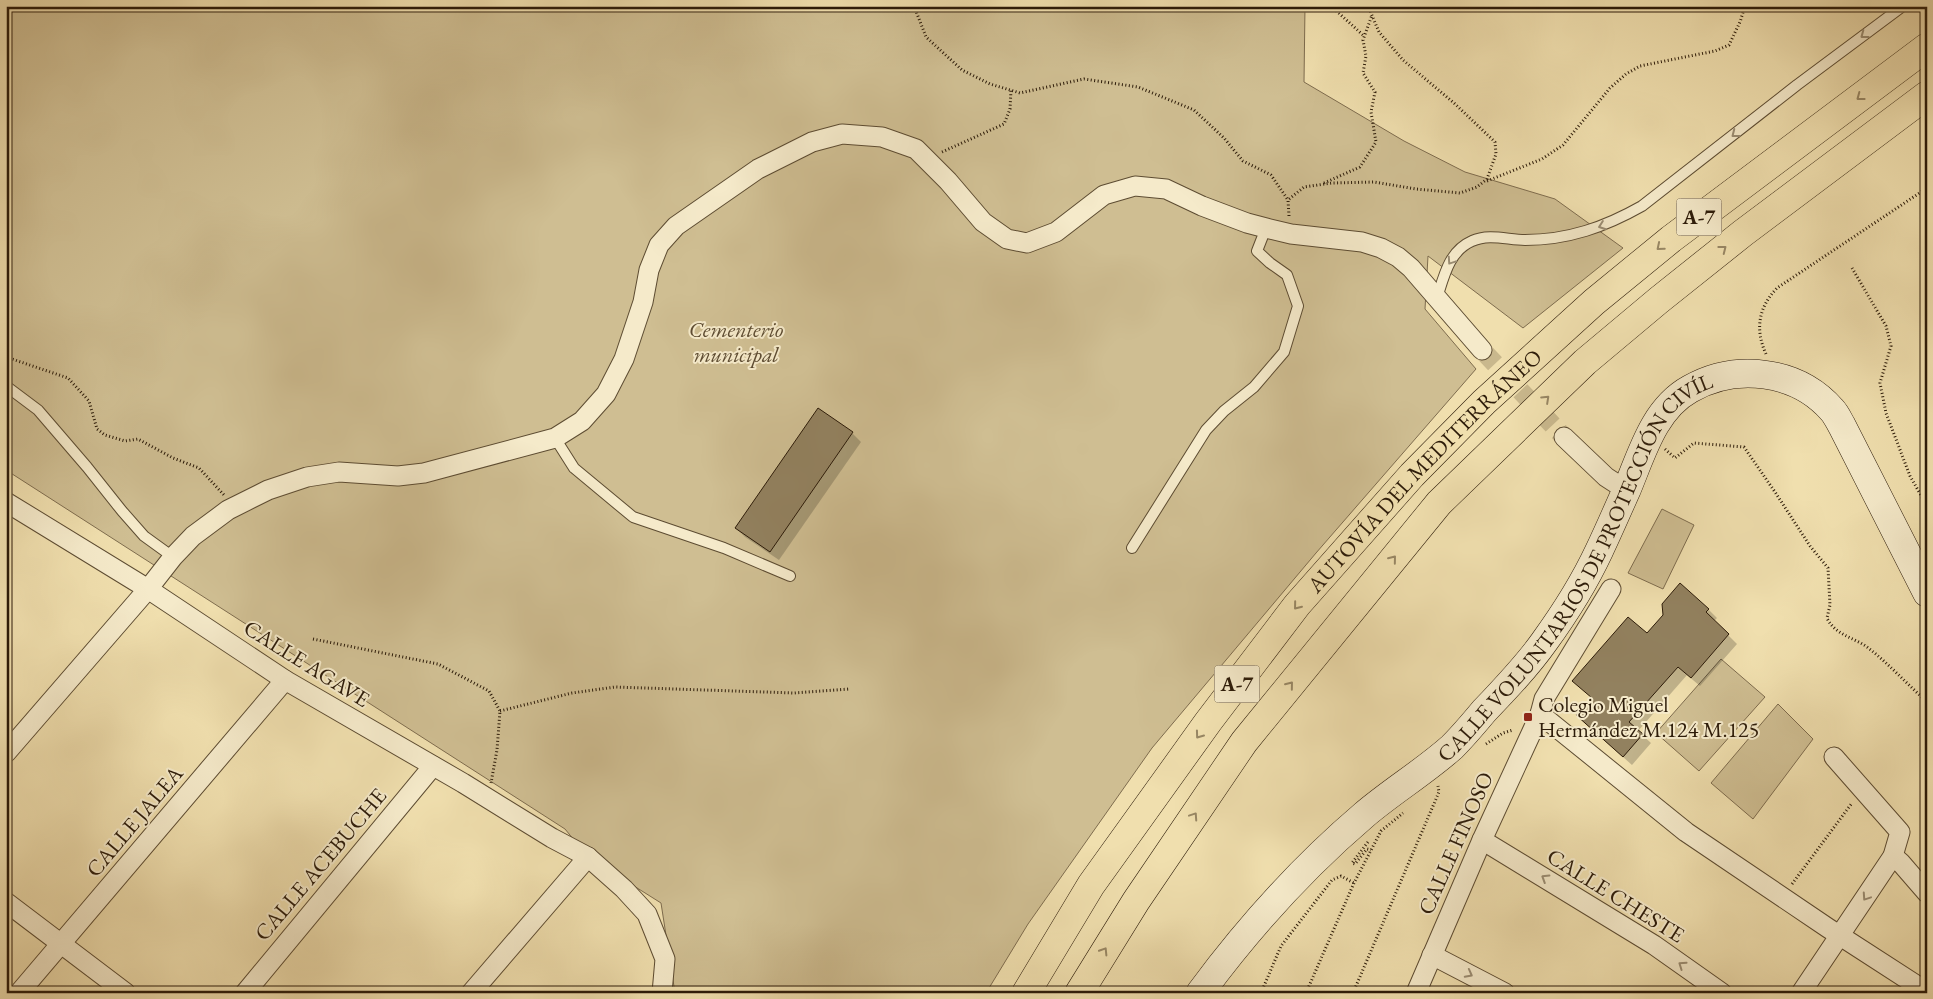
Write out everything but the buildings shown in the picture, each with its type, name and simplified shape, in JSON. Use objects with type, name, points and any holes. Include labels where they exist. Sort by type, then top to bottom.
[{"type":"highway","name":"AUTOVÍA DEL MEDITERRÁNEO","points":[[1026,993],[1091,885],[1208,722],[1297,605],[1412,475],[1484,402],[1587,308],[1671,239],[1927,47]]},
{"type":"highway","name":"AUTOVÍA DEL MEDITERRÁNEO","points":[[1079,993],[1136,901],[1244,742],[1439,503],[1585,362],[1659,300],[1743,233],[1927,95]]},
{"type":"highway","points":[[1007,993],[1091,885]]},
{"type":"street","points":[[6,753],[148,589],[173,557],[193,536],[234,507],[268,490],[307,477],[339,472],[398,476],[424,473],[555,438],[582,421],[606,394],[624,359],[643,302],[649,270],[660,245],[676,226],[758,168],[812,142],[842,134],[882,137],[916,150],[948,181],[984,222],[1007,240],[1027,243],[1056,232],[1104,195],[1135,186],[1166,190],[1246,223],[1291,234],[1362,242],[1382,248],[1398,257],[1411,268],[1482,350]]},
{"type":"street","name":"CALLE VOLUNTARIOS DE PROTECCIÓN CIVÍL","points":[[1200,993],[1231,951],[1303,872],[1364,815],[1452,747],[1543,644],[1579,589],[1600,550],[1651,433],[1662,414],[1675,399],[1690,389],[1723,375],[1761,373],[1784,379],[1806,389],[1832,410],[1842,426],[1927,593]]},
{"type":"street","points":[[1564,436],[1606,478],[1626,490]]},
{"type":"street","name":"CALLE AGAVE","points":[[6,502],[148,589],[285,680],[488,798],[552,838],[588,857],[624,889],[647,914],[665,959],[662,993]]},
{"type":"street","name":"CALLE FINOSO","points":[[1416,993],[1542,706],[1611,590]]},
{"type":"street","name":"CALLE JALEA","points":[[19,993],[285,680]]},
{"type":"street","points":[[1542,706],[1686,832],[1839,936],[1927,992]]},
{"type":"street","points":[[1801,993],[1893,856],[1900,832],[1834,757]]},
{"type":"street","name":"CALLE ACEBUCHE","points":[[245,993],[433,766]]},
{"type":"street","name":"CALLE CHESTE","points":[[1482,840],[1654,946],[1722,993]]},
{"type":"street","points":[[1893,856],[1927,892]]},
{"type":"street","points":[[471,993],[588,857]]},
{"type":"street","points":[[6,902],[126,993]]},
{"type":"street","points":[[1432,954],[1505,993]]},
{"type":"lane","points":[[1437,298],[1449,263],[1471,241],[1480,238],[1524,240],[1581,234],[1617,220],[1642,206],[1903,6]]},
{"type":"lane","points":[[1132,548],[1206,430],[1224,411],[1254,388],[1284,352],[1298,306],[1287,275],[1270,264],[1257,251],[1266,228]]},
{"type":"lane","points":[[6,386],[38,410],[144,536],[173,557]]},
{"type":"lane","points":[[555,438],[574,468],[633,517],[724,548],[790,576]]},
{"type":"path","points":[[914,6],[926,37],[962,70],[990,84],[1020,93],[1084,79],[1138,87],[1194,110],[1224,138],[1243,161],[1271,175],[1288,200],[1291,234]]},
{"type":"path","points":[[1332,6],[1364,36]]},
{"type":"path","points":[[1288,200],[1304,187],[1321,184],[1374,182],[1416,189],[1460,193],[1477,187],[1487,179],[1496,154],[1495,142],[1454,103],[1403,60],[1379,32],[1368,6]]},
{"type":"path","points":[[1482,183],[1542,159],[1563,145],[1610,88],[1626,74],[1640,66],[1715,52],[1729,45],[1745,6]]},
{"type":"path","points":[[1321,184],[1360,166],[1376,142],[1371,112],[1374,92],[1363,73],[1366,56],[1363,40],[1372,15]]},
{"type":"path","points":[[926,159],[1004,124],[1010,109],[1012,90]]},
{"type":"path","points":[[1784,379],[1768,358],[1760,336],[1759,320],[1768,297],[1784,283],[1927,188]]},
{"type":"path","points":[[1852,268],[1886,326],[1891,346],[1880,382],[1886,413],[1910,476],[1927,506]]},
{"type":"path","points":[[6,357],[68,378],[89,401],[97,429],[105,435],[125,441],[138,439],[173,458],[199,468],[234,507]]},
{"type":"path","points":[[1660,444],[1675,458],[1694,443],[1744,447],[1810,546],[1828,568],[1830,605],[1827,618],[1830,624],[1846,637],[1866,646],[1924,700],[1924,712],[1927,716]]},
{"type":"path","points":[[313,639],[438,664],[489,691],[500,711],[498,750],[488,798]]},
{"type":"path","points":[[500,711],[572,693],[615,687],[794,693],[849,689]]},
{"type":"path","points":[[1353,993],[1438,792],[1438,784]]},
{"type":"path","points":[[1790,886],[1863,789]]},
{"type":"path","points":[[1306,993],[1354,883],[1380,832]]},
{"type":"path","points":[[1261,993],[1281,946],[1332,880],[1340,876],[1354,883]]},
{"type":"green space","name":"Cementerio municipal","points":[[6,6],[1305,6],[1304,82],[1404,141],[1465,172],[1555,199],[1623,248],[1523,328],[1428,256],[1425,309],[1476,369],[1316,553],[1152,748],[1028,924],[986,993],[675,993],[661,903],[588,857],[565,829],[6,470]]},
{"type":"green space","points":[[1662,509],[1694,525],[1663,589],[1628,573]]},
{"type":"green space","points":[[1721,659],[1765,697],[1699,771],[1656,733]]},
{"type":"green space","points":[[1778,704],[1813,739],[1753,819],[1711,783]]},
{"type":"tunnel","points":[[1482,350],[1564,437]]},
{"type":"place","name":"Colegio Miguel Hermández M.124 M.125","points":[[1528,717]]}]
